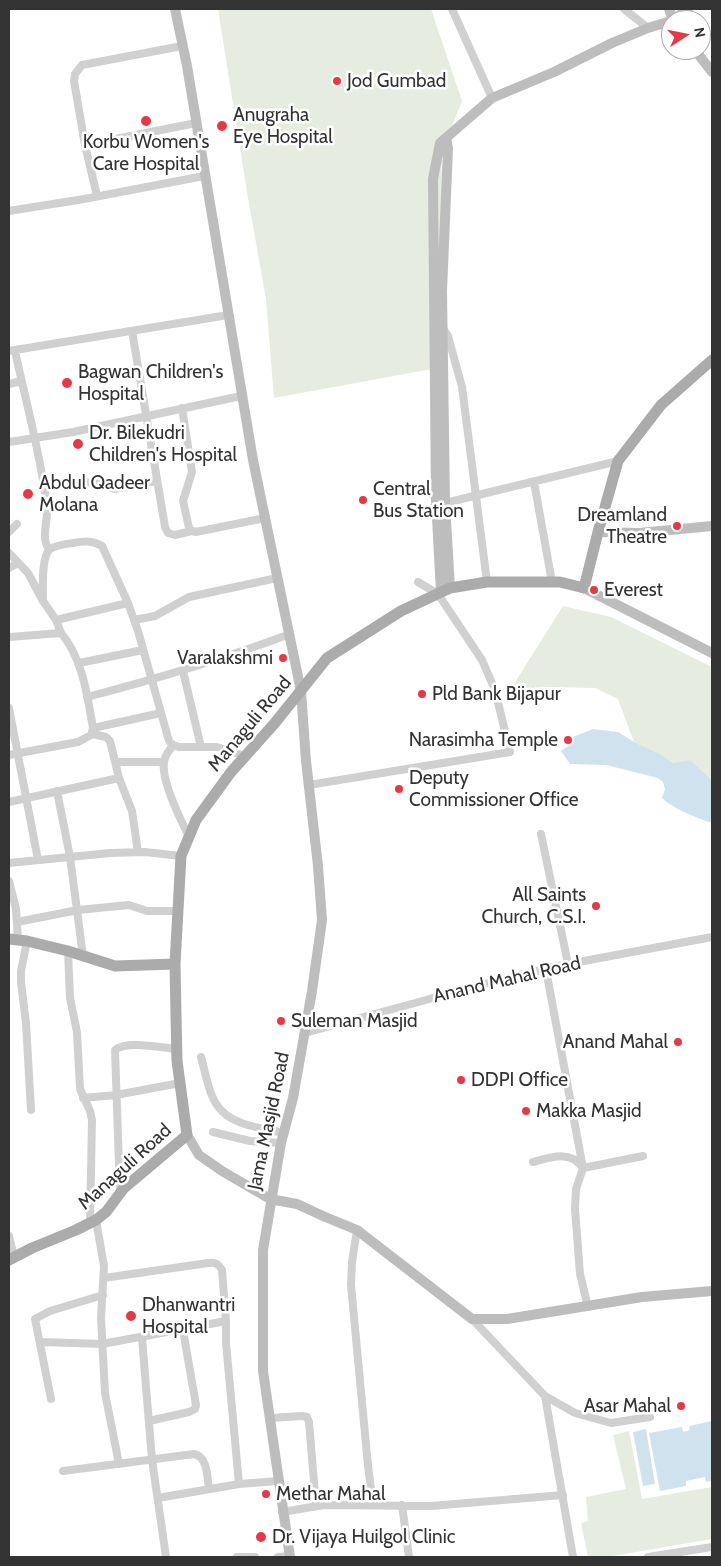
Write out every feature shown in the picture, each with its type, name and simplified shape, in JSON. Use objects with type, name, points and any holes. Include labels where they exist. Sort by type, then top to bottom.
[{"type":"main road","points":[[584,588],[618,462],[661,404],[712,360]]},
{"type":"main road","name":"Managuli Road","points":[[12,1258],[93,1221],[106,1212],[124,1188],[187,1136],[177,1049],[175,964],[181,856],[196,820],[230,772],[301,691],[327,658],[401,612],[443,592],[487,582],[560,582],[584,588]]},
{"type":"main road","points":[[18,940],[68,951],[115,966],[175,964]]},
{"type":"street","name":"Jama Masjid Road","points":[[175,9],[196,123],[241,396],[301,691],[318,866],[322,920],[305,1033],[293,1098],[282,1138],[262,1250],[263,1372],[290,1557]]},
{"type":"street","points":[[452,9],[492,98]]},
{"type":"street","points":[[624,9],[648,28]]},
{"type":"street","points":[[443,592],[445,504],[433,179],[440,143],[492,98],[554,72],[612,42],[661,24]]},
{"type":"street","points":[[97,196],[85,145],[74,82],[75,74],[82,65],[182,46]]},
{"type":"street","points":[[703,60],[712,72]]},
{"type":"street","points":[[85,145],[196,123]]},
{"type":"street","points":[[9,211],[204,176]]},
{"type":"street","points":[[49,550],[45,545],[44,537],[47,514],[35,438],[22,381],[12,351],[228,315]]},
{"type":"street","points":[[438,324],[448,336],[460,377],[487,582]]},
{"type":"street","points":[[309,785],[510,752],[490,676],[443,592],[436,500],[438,324]]},
{"type":"street","points":[[132,331],[145,416],[165,527],[168,533],[175,535],[192,531],[196,532],[265,518]]},
{"type":"street","points":[[9,384],[22,381]]},
{"type":"street","points":[[9,442],[73,432],[241,396]]},
{"type":"street","points":[[182,408],[192,472],[183,501],[185,514],[192,531]]},
{"type":"street","points":[[445,504],[618,462]]},
{"type":"street","points":[[44,487],[93,482],[114,489],[157,481]]},
{"type":"street","points":[[534,482],[552,582]]},
{"type":"street","points":[[9,532],[17,524]]},
{"type":"street","points":[[598,532],[639,533],[712,526]]},
{"type":"street","points":[[43,602],[44,559],[49,550],[56,546],[87,541],[102,546],[128,603],[169,740],[173,746],[217,747],[245,756]]},
{"type":"street","points":[[9,553],[28,573],[43,602],[56,620],[61,633],[70,644],[79,663],[92,731]]},
{"type":"street","points":[[9,568],[18,563]]},
{"type":"street","points":[[134,620],[155,616],[190,597],[277,578]]},
{"type":"street","points":[[418,582],[443,592]]},
{"type":"street","points":[[584,588],[712,653]]},
{"type":"street","points":[[56,620],[128,603]]},
{"type":"street","points":[[9,637],[61,633]]},
{"type":"street","points":[[87,697],[183,671],[237,654],[290,634]]},
{"type":"street","points":[[79,663],[143,650]]},
{"type":"street","points":[[183,671],[201,747]]},
{"type":"street","points":[[9,708],[38,860]]},
{"type":"street","points":[[9,754],[78,742],[86,739],[92,731],[161,713]]},
{"type":"street","points":[[92,731],[110,740],[119,778],[132,811],[138,852]]},
{"type":"street","points":[[173,746],[167,752],[164,771],[170,794],[189,837]]},
{"type":"street","points":[[116,762],[164,762]]},
{"type":"street","points":[[9,802],[119,778]]},
{"type":"street","points":[[57,791],[70,857],[78,910],[82,956]]},
{"type":"street","points":[[541,834],[568,964]]},
{"type":"street","points":[[9,863],[110,853],[138,852],[181,856]]},
{"type":"street","points":[[9,881],[16,909],[31,1110]]},
{"type":"street","points":[[17,922],[78,910],[129,905],[147,910],[177,911]]},
{"type":"street","name":"Anand Mahal Road","points":[[305,1033],[510,977],[712,937]]},
{"type":"street","points":[[68,951],[70,998],[77,1032],[79,1077],[83,1098],[90,1111],[92,1120],[93,1221],[104,1266],[102,1344],[104,1394],[119,1464]]},
{"type":"street","points":[[546,970],[583,1168],[576,1190],[576,1209],[580,1274],[588,1307]]},
{"type":"street","points":[[120,1194],[115,1050],[118,1047],[142,1045],[177,1049]]},
{"type":"street","points":[[201,1058],[211,1092],[220,1110],[229,1118],[282,1138]]},
{"type":"street","points":[[83,1098],[116,1095],[180,1084]]},
{"type":"street","points":[[213,1132],[250,1141],[282,1138]]},
{"type":"street","points":[[187,1136],[199,1156],[270,1199],[297,1204],[357,1230],[472,1319],[545,1396],[575,1413],[611,1423],[650,1417]]},
{"type":"street","points":[[583,1168],[643,1156]]},
{"type":"street","points":[[533,1162],[552,1157],[572,1157],[583,1168]]},
{"type":"street","points":[[357,1230],[352,1262],[351,1285],[373,1504]]},
{"type":"street","points":[[9,1236],[12,1258]]},
{"type":"street","points":[[104,1278],[215,1262],[222,1270],[226,1342],[239,1484]]},
{"type":"street","points":[[472,1319],[507,1319],[642,1298],[712,1291]]},
{"type":"street","points":[[51,1400],[35,1319],[50,1311],[103,1295]]},
{"type":"street","points":[[41,1342],[102,1344],[226,1321]]},
{"type":"street","points":[[149,1421],[195,1409],[196,1405],[183,1330]]},
{"type":"street","points":[[142,1338],[152,1460],[166,1557]]},
{"type":"street","points":[[545,1396],[573,1557]]},
{"type":"street","points":[[270,1418],[302,1416],[310,1422],[316,1506]]},
{"type":"street","points":[[63,1471],[194,1454],[204,1459],[209,1489]]},
{"type":"street","points":[[158,1498],[239,1484],[278,1481]]},
{"type":"street","points":[[282,1512],[316,1506],[373,1504],[431,1506],[563,1495]]},
{"type":"street","points":[[402,1505],[409,1557]]},
{"type":"street","points":[[653,1557],[712,1547]]},
{"type":"street","points":[[237,1557],[255,1557]]},
{"type":"street","points":[[278,1557],[290,1557]]},
{"type":"shaded area","points":[[218,9],[431,9],[462,101],[442,151],[439,299],[432,369],[274,398],[266,299]]},
{"type":"shaded area","points":[[563,606],[611,617],[712,667],[712,780],[690,760],[673,763],[660,754],[634,742],[618,699],[595,688],[545,687],[512,691],[517,679]]},
{"type":"shaded area","points":[[629,1431],[642,1499],[712,1487],[712,1539],[607,1557],[588,1557],[581,1523],[588,1521],[586,1497],[626,1489],[613,1435]]},
{"type":"water","points":[[593,729],[618,732],[673,763],[690,760],[712,780],[712,822],[684,812],[662,798],[665,789],[663,782],[658,778],[606,765],[570,764],[561,751],[567,747],[573,737]]},
{"type":"water","points":[[712,1421],[712,1481],[706,1482],[705,1477],[686,1481],[686,1486],[660,1491],[649,1433],[682,1427],[683,1432],[690,1430],[689,1426]]},
{"type":"water","points":[[646,1429],[655,1484],[643,1486],[633,1432]]},
{"type":"place","name":"Jod Gumbad","points":[[337,81]]},
{"type":"place","name":"Korbu Women's Care Hospital","points":[[146,121]]},
{"type":"place","name":"Anugraha Eye Hospital","points":[[222,126]]},
{"type":"place","name":"Bagwan Children's Hospital","points":[[67,383]]},
{"type":"place","name":"Dr. Bilekudri Children's Hospital","points":[[78,444]]},
{"type":"place","name":"Abdul Qadeer Molana","points":[[28,494]]},
{"type":"place","name":"Central Bus Station","points":[[363,500]]},
{"type":"place","name":"Dreamland Theatre","points":[[677,526]]},
{"type":"place","name":"Everest","points":[[594,590]]},
{"type":"place","name":"Varalakshmi","points":[[283,658]]},
{"type":"place","name":"Pld Bank Bijapur","points":[[422,694]]},
{"type":"place","name":"Narasimha Temple","points":[[568,740]]},
{"type":"place","name":"Deputy Commissioner Office","points":[[399,789]]},
{"type":"place","name":"All Saints Church, C.S.I.","points":[[596,906]]},
{"type":"place","name":"Suleman Masjid","points":[[281,1021]]},
{"type":"place","name":"Anand Mahal","points":[[678,1042]]},
{"type":"place","name":"DDPI Office","points":[[461,1080]]},
{"type":"place","name":"Makka Masjid","points":[[526,1111]]},
{"type":"place","name":"Dhanwantri Hospital","points":[[131,1316]]},
{"type":"place","name":"Asar Mahal","points":[[681,1406]]},
{"type":"place","name":"Methar Mahal","points":[[266,1494]]},
{"type":"place","name":"Dr. Vijaya Huilgol Clinic","points":[[261,1537]]}]
